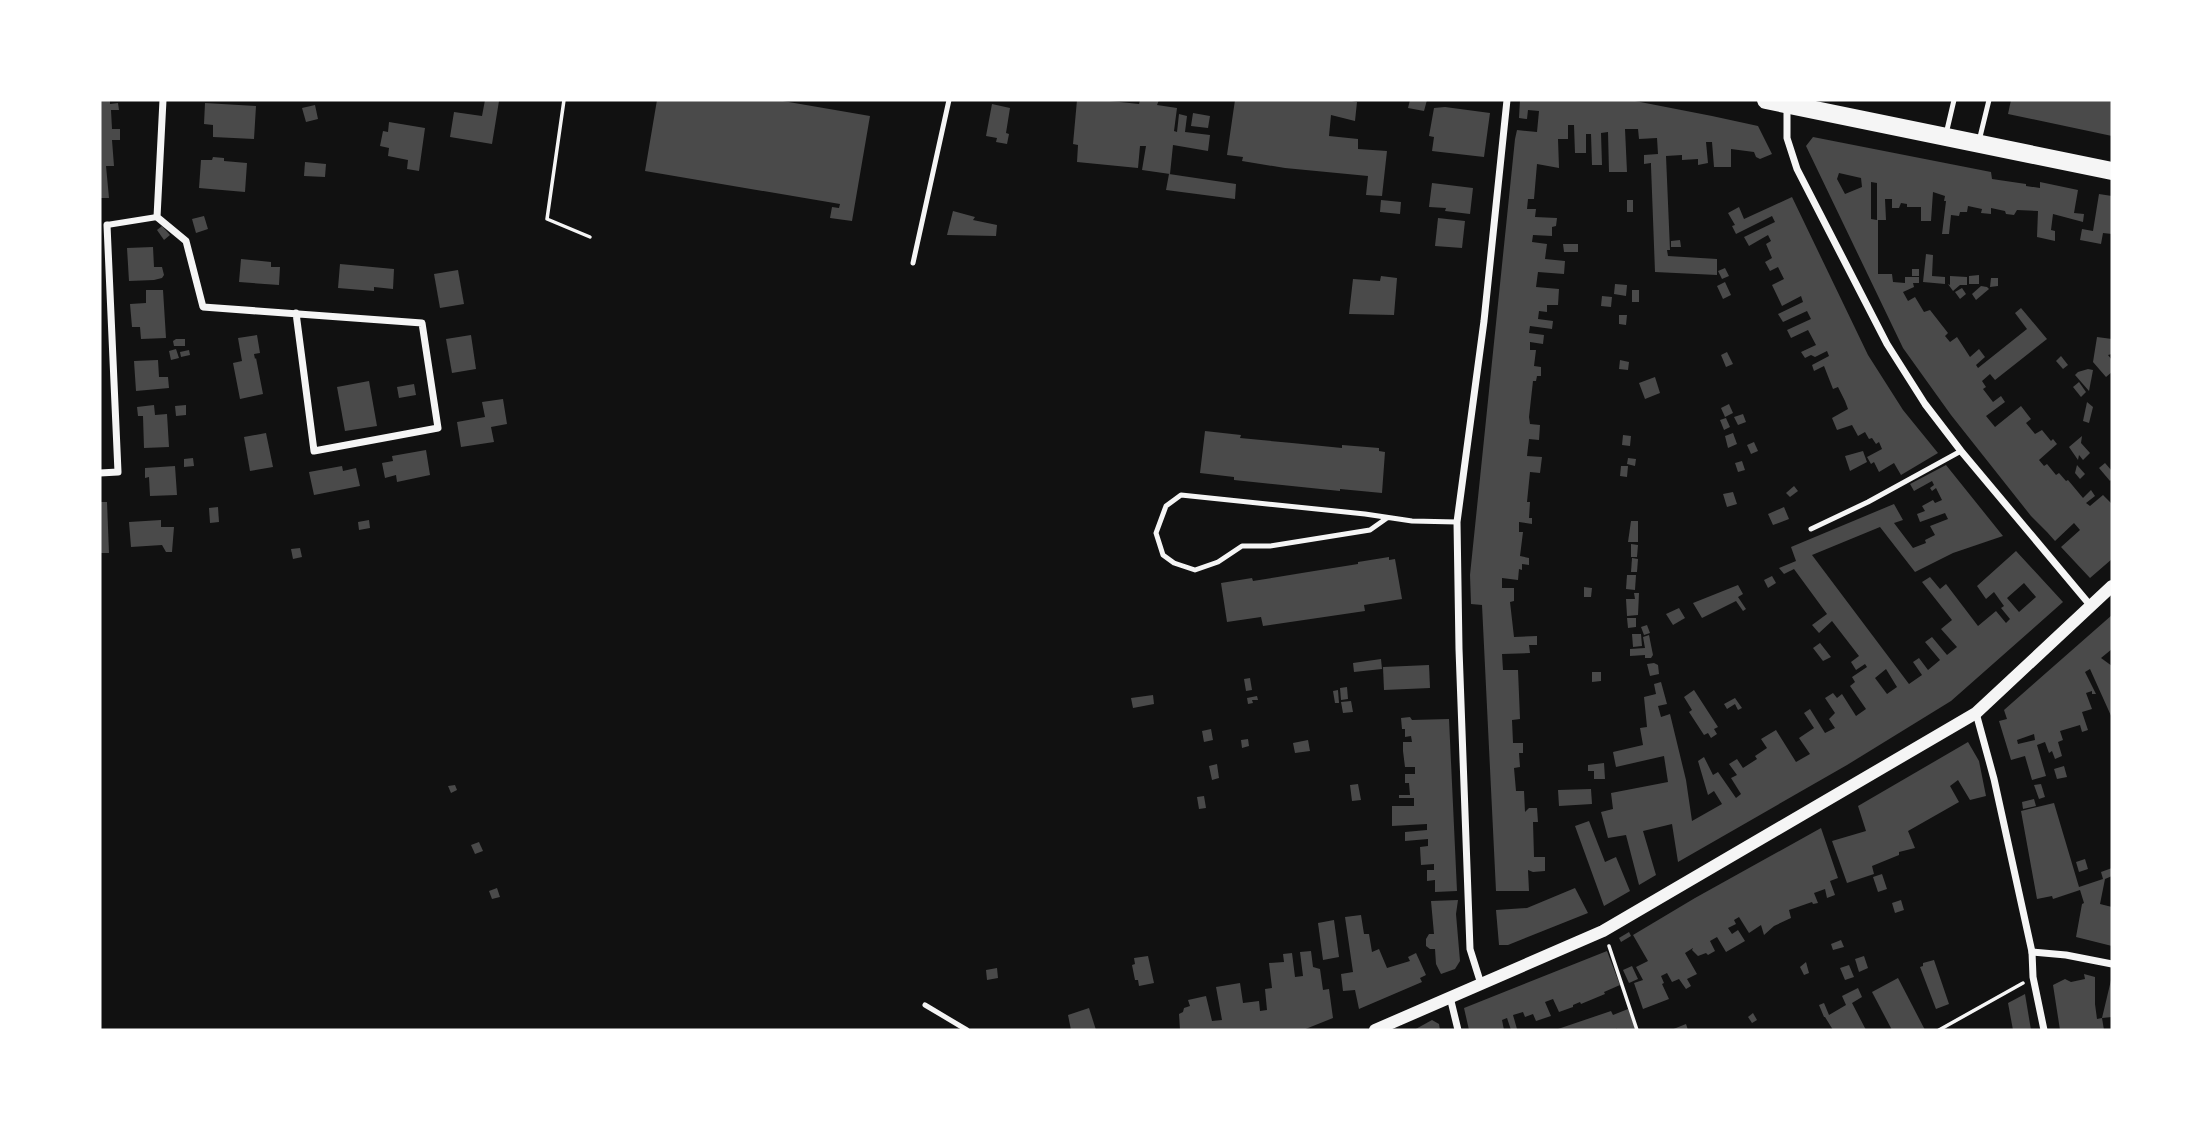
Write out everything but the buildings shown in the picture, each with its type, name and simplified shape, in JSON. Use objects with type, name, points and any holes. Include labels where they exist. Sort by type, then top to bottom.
[{"type":"main road","points":[[1766,100],[2112,171]]},
{"type":"street","points":[[157,217],[163,100]]},
{"type":"street","points":[[1481,984],[1470,943],[1457,522],[1484,321],[1507,100]]},
{"type":"street","points":[[1787,104],[1787,138],[1797,169],[1887,344],[1925,404],[1961,451],[2090,605]]},
{"type":"street","points":[[100,473],[118,472],[107,225],[157,217],[186,241],[203,307],[296,313],[422,323],[438,428],[314,451],[296,313]]},
{"type":"street","points":[[1375,1030],[1603,931],[1976,713],[2112,586]]},
{"type":"street","points":[[1976,713],[1994,779],[2032,952],[2044,1030]]},
{"type":"street","points":[[2032,952],[2112,964]]},
{"type":"street","points":[[1450,998],[1458,1030]]},
{"type":"lane","points":[[913,263],[950,100]]},
{"type":"lane","points":[[1945,138],[1954,100]]},
{"type":"lane","points":[[1979,144],[1989,100]]},
{"type":"lane","points":[[1811,528],[1868,502],[1961,451]]},
{"type":"lane","points":[[1387,517],[1370,530],[1270,546],[1242,546],[1218,562],[1195,570],[1174,563],[1163,555],[1156,533],[1166,506],[1181,495],[1387,517],[1412,522],[1457,522]]},
{"type":"lane","points":[[925,1004],[967,1030]]},
{"type":"path","points":[[564,100],[547,219],[590,237]]},
{"type":"path","points":[[1603,931],[1637,1030]]},
{"type":"path","points":[[1939,1030],[2034,977]]}]
